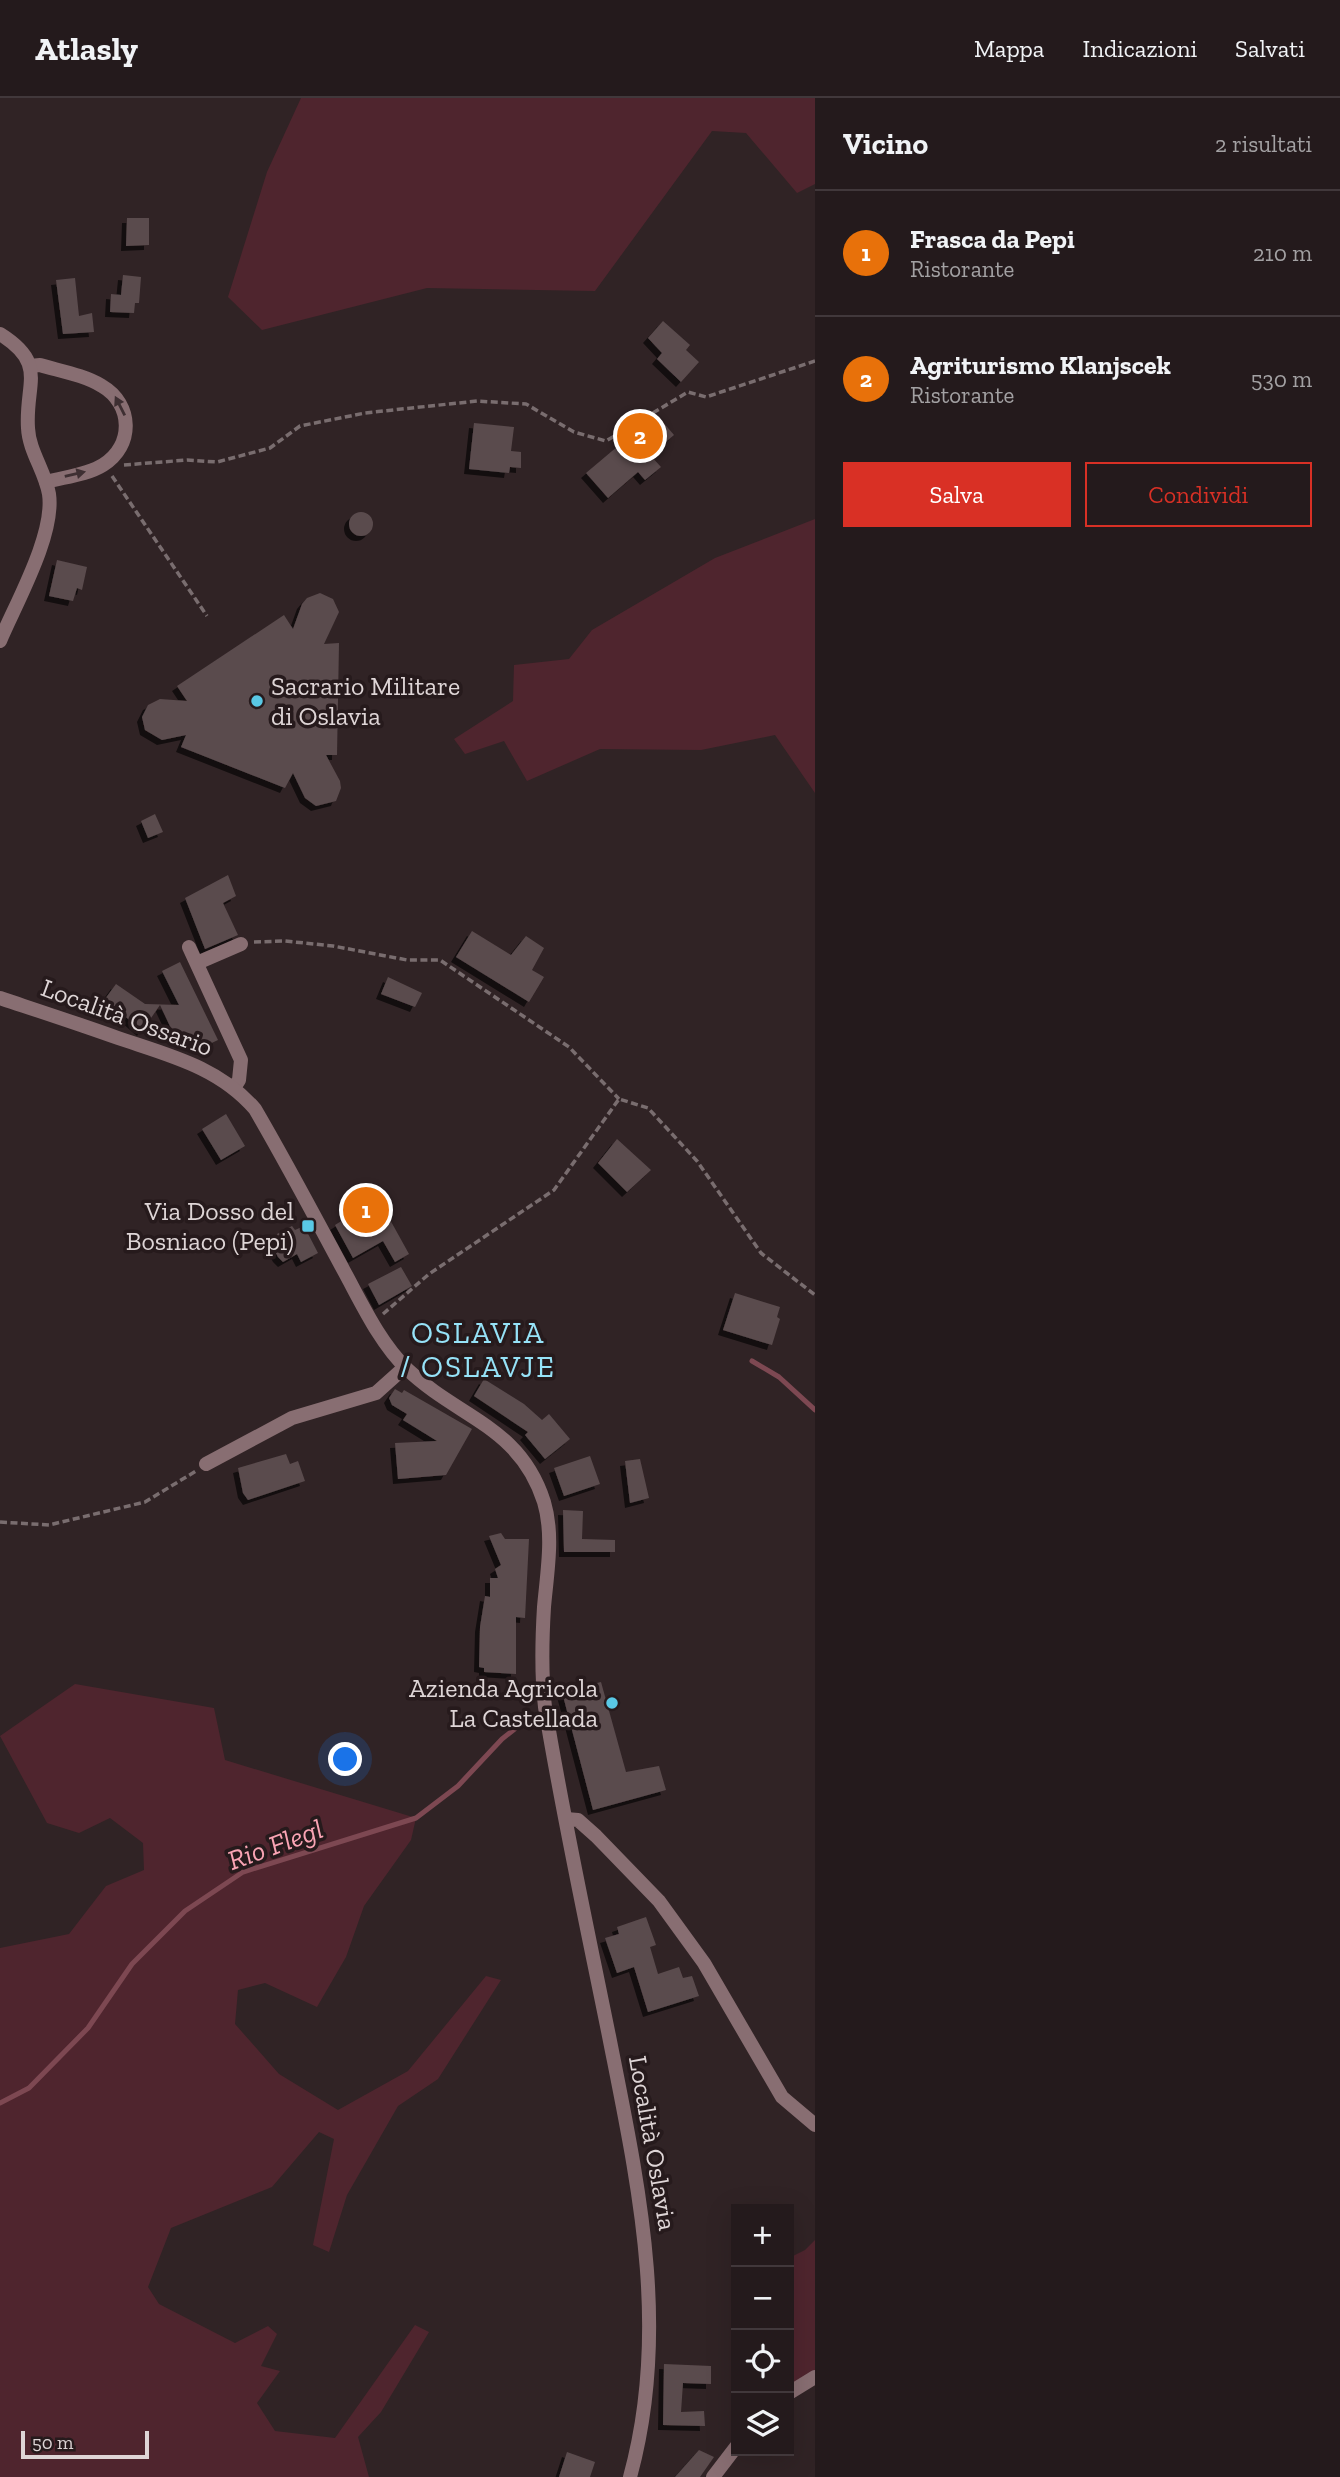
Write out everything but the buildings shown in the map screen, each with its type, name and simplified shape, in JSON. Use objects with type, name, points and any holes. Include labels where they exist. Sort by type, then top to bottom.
[{"type":"street","points":[[0,334],[17,345],[30,366],[33,379],[28,431],[46,482],[50,504],[46,526],[0,641]]},
{"type":"street","points":[[30,366],[40,365],[100,384],[115,395],[126,418],[127,431],[122,444],[104,465],[46,482]]},
{"type":"street","points":[[197,963],[241,944]]},
{"type":"street","name":"Località Ossario","points":[[189,947],[241,1060],[239,1080],[234,1088]]},
{"type":"street","name":"Località Ossario","points":[[0,998],[183,1060],[209,1071],[234,1088],[255,1109],[373,1323],[405,1367]]},
{"type":"street","points":[[206,1464],[292,1418],[376,1393],[405,1367]]},
{"type":"street","name":"Località Oslavia","points":[[405,1367],[424,1384],[499,1432],[524,1458],[545,1503],[548,1527],[542,1643],[545,1707],[645,2227],[649,2357],[646,2400],[630,2477]]},
{"type":"street","points":[[566,1819],[578,1820],[659,1901],[704,1963],[782,2097],[815,2125]]},
{"type":"street","points":[[794,2390],[815,2377]]},
{"type":"street","points":[[713,2477],[731,2453]]},
{"type":"path","points":[[104,465],[145,466],[187,460],[217,462],[270,448],[300,426],[365,413],[477,401],[526,404],[574,432],[606,441],[688,392],[706,397],[815,361]]},
{"type":"path","points":[[104,465],[207,616]]},
{"type":"path","points":[[241,944],[285,942],[333,946],[407,960],[440,960],[569,1047],[619,1099],[649,1108],[697,1161],[761,1253],[815,1295]]},
{"type":"path","points":[[373,1323],[429,1274],[554,1190],[619,1099]]},
{"type":"path","points":[[0,1522],[49,1524],[145,1502],[206,1464]]},
{"type":"shaded area","points":[[301,98],[815,98],[815,184],[797,193],[746,133],[712,131],[595,291],[427,288],[262,330],[228,297],[267,172]]},
{"type":"shaded area","points":[[815,519],[815,793],[775,735],[701,750],[600,749],[527,781],[504,741],[465,754],[454,739],[513,701],[514,665],[569,659],[592,630],[715,558]]},
{"type":"shaded area","points":[[75,1684],[214,1708],[225,1760],[416,1818],[411,1840],[364,1906],[346,1957],[317,2007],[265,1983],[238,1990],[235,2024],[279,2074],[338,2110],[408,2071],[486,1976],[501,1980],[438,2079],[398,2106],[347,2195],[329,2252],[313,2245],[334,2139],[319,2132],[272,2187],[171,2228],[148,2287],[159,2304],[235,2343],[268,2326],[277,2334],[261,2366],[280,2371],[257,2403],[275,2431],[335,2438],[415,2325],[429,2332],[381,2412],[358,2437],[369,2477],[0,2477],[0,1948],[69,1934],[106,1886],[144,1870],[143,1843],[110,1818],[79,1833],[47,1823],[0,1736]]},
{"type":"shaded area","points":[[815,2240],[815,2377],[798,2388],[794,2384],[794,2256],[805,2250]]},
{"type":"waterway","points":[[752,1361],[779,1377],[815,1410]]},
{"type":"waterway","name":"Rio Flegl","points":[[0,2103],[29,2088],[88,2028],[132,1964],[185,1911],[243,1872],[416,1818],[458,1786],[502,1739],[531,1716]]},
{"type":"place","name":"Agriturismo Klanjscek","points":[[640,436]]},
{"type":"place","name":"Sacrario Militare di Oslavia","points":[[257,701]]},
{"type":"place","name":"Frasca da Pepi","points":[[366,1210]]},
{"type":"place","name":"Via Dosso del Bosniaco (Pepi)","points":[[308,1226]]},
{"type":"place","name":"Azienda Agricola La Castellada","points":[[612,1703]]},
{"type":"district","name":"OSLAVIA / OSLAVJE","points":[[478,1350]]}]
